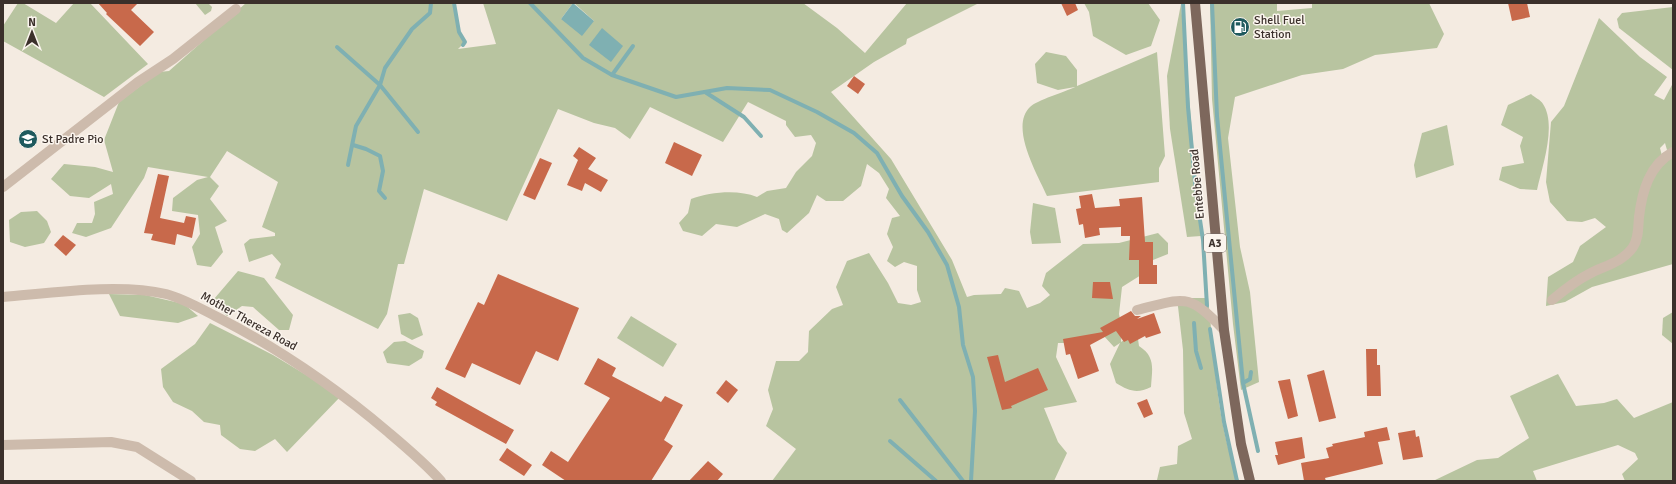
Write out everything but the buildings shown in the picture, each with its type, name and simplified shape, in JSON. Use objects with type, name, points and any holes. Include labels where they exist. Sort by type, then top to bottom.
[{"type":"main road","name":"Entebbe Road","points":[[1195,3],[1224,330],[1241,444],[1250,481]]},
{"type":"street","points":[[3,187],[138,82],[173,59],[236,9]]},
{"type":"street","points":[[1552,300],[1569,286],[1589,274],[1618,261],[1634,246],[1637,237],[1641,206],[1649,176],[1656,165],[1665,156],[1673,152]]},
{"type":"street","name":"Mother Thereza Road","points":[[3,297],[111,289],[153,292],[180,298],[249,333],[303,366],[354,402],[426,465],[441,481]]},
{"type":"street","points":[[1137,310],[1182,300],[1192,302],[1207,313],[1224,330]]},
{"type":"street","points":[[3,445],[110,442],[129,444],[137,447],[191,481]]},
{"type":"green space","points":[[18,3],[23,3],[56,23],[74,3],[90,3],[148,64],[104,97],[3,41],[3,26]]},
{"type":"green space","points":[[195,3],[208,3],[212,7],[211,11],[205,15]]},
{"type":"green space","points":[[246,3],[454,3],[459,32],[465,42],[458,49],[496,44],[483,3],[573,3],[561,19],[594,21],[574,3],[803,3],[837,28],[865,53],[907,3],[979,3],[907,39],[906,44],[874,62],[831,92],[891,159],[952,260],[967,297],[974,295],[1001,294],[1005,288],[1019,291],[1027,308],[1040,303],[1050,295],[1042,286],[1046,273],[1083,244],[1119,243],[1158,233],[1168,243],[1168,254],[1153,260],[1149,270],[1122,287],[1119,314],[1122,328],[1121,342],[1131,335],[1138,339],[1139,346],[1151,359],[1151,387],[1133,391],[1116,383],[1110,364],[1120,343],[1114,347],[1103,335],[1074,343],[1058,343],[1056,357],[1077,402],[1044,408],[1058,442],[1067,453],[1054,481],[772,481],[796,449],[766,426],[773,409],[768,390],[776,361],[799,361],[808,352],[809,331],[832,309],[843,305],[836,287],[847,261],[869,253],[888,283],[898,303],[911,305],[921,302],[917,290],[917,266],[904,262],[895,267],[887,261],[893,247],[887,234],[892,218],[900,216],[886,198],[889,189],[879,173],[867,164],[861,186],[843,201],[826,201],[817,195],[809,213],[787,233],[782,230],[779,219],[765,214],[737,227],[716,224],[702,236],[683,231],[679,223],[688,213],[691,199],[724,192],[741,193],[757,197],[767,191],[786,188],[796,172],[812,156],[816,143],[811,135],[795,137],[786,125],[786,121],[748,102],[723,142],[650,107],[630,139],[615,128],[594,123],[558,109],[507,221],[424,189],[404,264],[398,264],[387,314],[378,329],[275,278],[281,264],[272,254],[249,262],[244,244],[250,239],[275,236],[275,233],[262,227],[278,182],[227,151],[210,177],[219,186],[210,199],[227,221],[215,227],[223,252],[211,267],[197,265],[192,247],[200,234],[198,215],[172,211],[173,198],[197,180],[208,177],[148,167],[144,178],[111,228],[86,237],[72,233],[77,223],[92,223],[95,214],[94,202],[113,194],[111,184],[89,198],[70,196],[51,179],[64,164],[95,167],[113,172],[104,140],[119,102],[159,72],[169,71]]},
{"type":"green space","points":[[1084,3],[1148,3],[1160,20],[1151,46],[1126,55],[1093,36],[1089,12]]},
{"type":"green space","points":[[1210,3],[1277,3],[1277,11],[1312,8],[1312,3],[1429,3],[1444,34],[1437,48],[1375,55],[1343,69],[1302,75],[1235,97],[1228,138],[1240,247],[1250,292],[1259,382],[1241,390],[1233,324],[1212,99]]},
{"type":"green space","points":[[1181,4],[1201,236],[1187,237],[1170,129],[1167,76]]},
{"type":"green space","points":[[1673,7],[1673,70],[1619,28],[1617,19],[1622,13]]},
{"type":"green space","points":[[1599,18],[1640,57],[1667,77],[1654,95],[1664,100],[1673,83],[1673,148],[1667,150],[1665,143],[1660,148],[1662,156],[1653,177],[1667,160],[1673,157],[1673,264],[1592,287],[1565,302],[1546,306],[1548,277],[1573,262],[1580,246],[1606,227],[1595,218],[1582,222],[1567,221],[1550,202],[1546,182],[1551,122],[1564,106]]},
{"type":"green space","points":[[1046,52],[1066,56],[1077,70],[1077,86],[1157,52],[1165,156],[1159,168],[1159,182],[1047,196],[1027,151],[1024,138],[1024,116],[1034,104],[1075,87],[1058,90],[1037,83],[1035,64]]},
{"type":"green space","points":[[1531,94],[1543,104],[1549,123],[1549,134],[1545,158],[1537,190],[1520,189],[1499,180],[1502,167],[1524,163],[1520,146],[1523,137],[1501,125],[1508,105]]},
{"type":"green space","points":[[1447,125],[1454,165],[1416,178],[1414,165],[1422,133]]},
{"type":"green space","points":[[1033,203],[1055,208],[1061,243],[1032,244],[1030,232]]},
{"type":"green space","points":[[37,211],[47,221],[51,232],[44,243],[25,247],[10,242],[9,220],[21,212]]},
{"type":"green space","points":[[238,271],[264,278],[293,315],[289,330],[279,330],[253,307],[242,306],[227,316],[219,309],[214,299]]},
{"type":"green space","points":[[109,294],[145,295],[184,304],[198,316],[178,323],[120,316]]},
{"type":"green space","points":[[1177,298],[1208,298],[1221,414],[1225,437],[1239,481],[1148,481],[1157,480],[1160,467],[1177,464],[1178,446],[1192,439],[1184,413],[1183,350]]},
{"type":"green space","points":[[1673,312],[1673,344],[1662,335],[1663,318]]},
{"type":"green space","points":[[410,313],[418,318],[423,335],[412,340],[401,334],[398,315]]},
{"type":"green space","points":[[631,316],[677,344],[663,367],[617,338]]},
{"type":"green space","points":[[210,323],[273,355],[341,396],[287,452],[275,439],[255,451],[240,449],[221,435],[220,425],[204,422],[192,411],[173,402],[163,387],[161,369],[195,344]]},
{"type":"green space","points":[[405,341],[424,351],[422,358],[409,366],[387,363],[383,352],[394,342]]},
{"type":"green space","points":[[1558,374],[1576,406],[1604,403],[1617,399],[1634,418],[1673,402],[1673,481],[1625,481],[1622,474],[1638,459],[1635,453],[1618,445],[1533,471],[1537,481],[1433,481],[1477,460],[1498,458],[1529,438],[1510,396]]},
{"type":"water","points":[[573,3],[594,21],[582,36],[561,19]]},
{"type":"water","points":[[602,28],[623,46],[611,62],[589,45]]},
{"type":"waterway","points":[[348,165],[356,126],[380,85],[385,68],[412,29],[430,13],[431,3]]},
{"type":"waterway","points":[[454,3],[459,32],[465,42],[463,45]]},
{"type":"waterway","points":[[530,3],[583,58],[612,75],[676,97],[727,88],[770,90],[817,112],[854,133],[877,153],[902,196],[928,232],[947,265],[959,307],[963,345],[973,377],[975,411],[971,481]]},
{"type":"waterway","points":[[1183,3],[1188,107],[1196,193],[1203,240],[1207,306]]},
{"type":"waterway","points":[[1212,3],[1217,116],[1243,383]]},
{"type":"waterway","points":[[612,75],[633,46]]},
{"type":"waterway","points":[[337,47],[380,85],[418,132]]},
{"type":"waterway","points":[[705,92],[744,117],[761,136]]},
{"type":"waterway","points":[[353,145],[366,149],[380,156],[383,171],[379,191],[385,198]]},
{"type":"waterway","points":[[1194,323],[1196,351],[1201,368]]},
{"type":"waterway","points":[[1210,329],[1224,422],[1237,481]]},
{"type":"waterway","points":[[1251,372],[1250,379],[1243,383],[1258,451]]},
{"type":"waterway","points":[[900,400],[963,481]]},
{"type":"waterway","points":[[890,441],[936,481]]},
{"type":"place","name":"Shell Fuel Station","points":[[1240,27]]},
{"type":"place","name":"St Padre Pio","points":[[28,139]]}]
